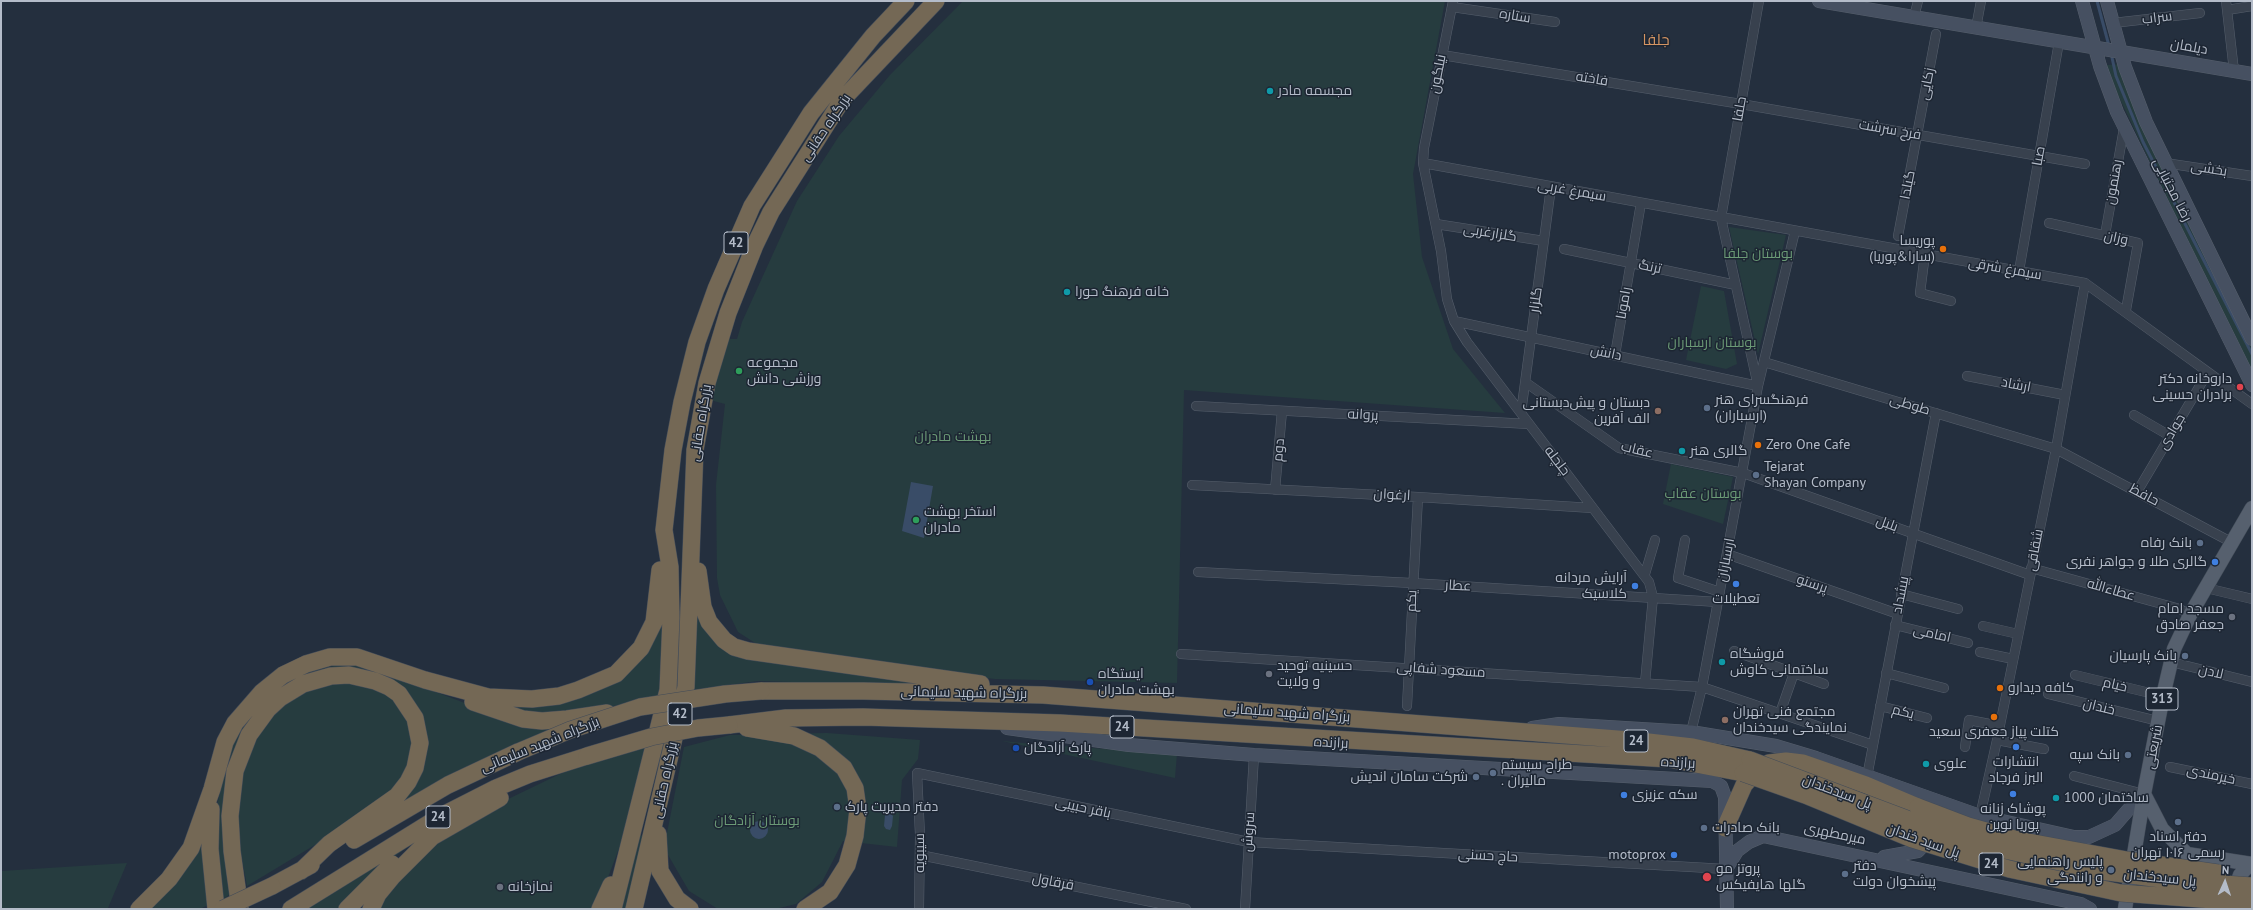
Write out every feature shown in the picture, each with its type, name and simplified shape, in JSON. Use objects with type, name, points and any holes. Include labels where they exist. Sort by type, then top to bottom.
[{"type":"highway","name":"بزرگراه حقانی","points":[[613,909],[668,690],[671,618],[670,567],[664,530],[675,436],[681,402],[697,342],[716,289],[752,206],[810,113],[863,46],[906,1]]},
{"type":"highway","name":"بزرگراه حقانی","points":[[634,909],[686,687],[695,448],[707,383],[728,313],[755,245],[771,212],[842,100],[936,1]]},
{"type":"highway","points":[[692,515],[703,607],[709,622],[716,632],[734,647],[748,651],[1043,695]]},
{"type":"highway","points":[[139,909],[169,879],[188,854],[212,789],[225,742],[235,723],[262,692],[283,675],[306,664],[330,657],[357,657],[425,680],[488,697],[532,699],[559,696],[578,690],[616,674],[641,648],[654,622],[664,530]]},
{"type":"highway","points":[[240,909],[232,851],[230,816],[235,771],[249,735],[268,709],[280,698],[303,684],[331,676],[349,675],[375,681],[389,687],[399,694],[415,718],[420,743],[415,768],[408,782],[397,796],[329,844],[301,871]]},
{"type":"highway","points":[[425,680],[467,700],[523,719],[554,721],[640,707]]},
{"type":"highway","name":"بزرگراه شهید سلیمانی","points":[[223,909],[301,871],[448,785],[518,752],[570,730],[640,707],[725,694],[761,691],[863,691],[1043,695],[1520,730],[1693,747],[1747,767]]},
{"type":"highway","name":"بزرگراه شهید سلیمانی","points":[[297,906],[402,838],[441,816],[516,780],[587,756],[651,737],[698,728],[786,718],[938,719],[1068,724],[1669,759],[1747,767]]},
{"type":"highway","points":[[729,725],[794,736],[820,748],[844,768],[855,788],[858,809],[857,822],[855,836],[847,864],[830,892],[805,909]]},
{"type":"highway","points":[[347,909],[384,870],[432,836],[502,797],[587,756]]},
{"type":"highway","points":[[1725,828],[1744,785],[1756,772],[1769,764],[1786,761],[1803,763],[1866,785],[1919,801],[1968,826],[2018,840],[2127,860],[2251,869]]},
{"type":"highway","name":"پل سیدخندان","points":[[1747,767],[1968,842],[2101,871],[2168,880],[2252,886]]},
{"type":"highway","name":"پل سید خندان","points":[[1747,767],[1805,795],[1912,839],[2008,869],[2121,893],[2252,903]]},
{"type":"highway","points":[[212,789],[210,849],[216,909]]},
{"type":"highway","points":[[656,820],[660,871],[677,899],[690,909]]},
{"type":"highway","points":[[371,909],[378,894],[392,876],[432,836]]},
{"type":"highway","points":[[600,909],[629,842]]},
{"type":"main road","name":"دیلمان","points":[[1819,1],[2252,74]]},
{"type":"main road","name":"رضا مجتبایی","points":[[2082,1],[2106,86],[2124,128],[2252,385]]},
{"type":"main road","name":"رضا مجتبایی","points":[[2108,1],[2121,52],[2134,94],[2165,162],[2252,339]]},
{"type":"main road","name":"شریعتی","points":[[2125,909],[2159,695],[2171,662],[2185,612],[2206,588],[2251,512]]},
{"type":"main road","name":"برازنده","points":[[938,719],[1129,745],[1254,755],[1712,781],[1721,786],[1724,797],[1725,828]]},
{"type":"main road","points":[[1520,730],[1559,724],[1691,732],[1795,751],[1867,777],[1919,801],[1930,804],[1934,817],[1934,830],[1929,841],[1918,851],[1899,856],[1871,858]]},
{"type":"main road","points":[[1919,801],[2074,837],[2089,837],[2115,825],[2144,794],[2162,828],[2187,854],[2251,869]]},
{"type":"main road","points":[[1725,828],[1727,909]]},
{"type":"main road","name":"میرمطهری","points":[[1726,869],[1737,851],[1749,842],[1763,836],[2081,904],[2090,909]]},
{"type":"main road","points":[[2239,909],[2236,903],[2235,889],[2240,875],[2251,869]]},
{"type":"street","name":"جلفا","points":[[1721,218],[1759,1]]},
{"type":"street","points":[[1914,17],[1918,1]]},
{"type":"street","points":[[1976,28],[1982,1]]},
{"type":"street","name":"ستاره","points":[[1453,4],[1555,22]]},
{"type":"street","name":"نیلگون","points":[[1424,148],[1453,4]]},
{"type":"street","points":[[2234,71],[2226,5],[2252,6]]},
{"type":"street","name":"سراب","points":[[2113,23],[2200,13]]},
{"type":"street","name":"زکایی","points":[[1917,135],[1936,34]]},
{"type":"street","name":"صبا","points":[[2019,271],[2059,42]]},
{"type":"street","name":"فاخته","points":[[1442,55],[1741,104]]},
{"type":"street","name":"فرخ سرشت","points":[[1741,104],[2085,164]]},
{"type":"street","name":"رهنمون","points":[[2105,236],[2124,128]]},
{"type":"street","name":"گیلدا","points":[[1898,236],[1917,135]]},
{"type":"street","name":"چلچله","points":[[1424,148],[1423,163],[1436,224],[1447,299],[1454,321],[1467,342],[1592,508],[1645,574],[1649,582],[1653,597],[1645,683]]},
{"type":"street","name":"بخشی","points":[[2165,162],[2252,176]]},
{"type":"street","name":"سیمرغ غربی","points":[[1423,163],[1721,218]]},
{"type":"street","name":"گلزار","points":[[1521,413],[1551,187]]},
{"type":"street","name":"رامونا","points":[[1614,355],[1641,203]]},
{"type":"street","name":"سیمرغ شرقی","points":[[1721,218],[2085,283],[2126,310],[2252,404]]},
{"type":"street","name":"ارسباران","points":[[1721,218],[1758,386]]},
{"type":"street","name":"وزان","points":[[2049,223],[2138,243],[2126,310]]},
{"type":"street","name":"گلزارغربی","points":[[1436,224],[1544,241]]},
{"type":"street","name":"ارسباران","points":[[1691,732],[1702,687],[1758,386],[1795,231]]},
{"type":"street","name":"ترنگ","points":[[1564,249],[1736,285]]},
{"type":"street","points":[[1926,254],[1920,293],[1951,300]]},
{"type":"street","name":"شقاقی","points":[[1980,816],[1998,740],[2056,448],[2085,283]]},
{"type":"street","name":"دانش","points":[[1454,321],[1758,386]]},
{"type":"street","name":"طوطی","points":[[1764,362],[2056,448]]},
{"type":"street","name":"جوادی","points":[[2137,492],[2208,372]]},
{"type":"street","name":"ارشاد","points":[[1967,376],[2065,395]]},
{"type":"street","name":"عقاب","points":[[1525,382],[1619,448],[1743,473]]},
{"type":"street","name":"پروانه","points":[[1196,406],[1529,424]]},
{"type":"street","name":"دوم","points":[[1275,490],[1282,410]]},
{"type":"street","name":"پیشداد","points":[[1867,777],[1936,413]]},
{"type":"street","points":[[2134,416],[2170,436]]},
{"type":"street","name":"حافظ","points":[[2056,448],[2232,542]]},
{"type":"street","name":"بلبل","points":[[1743,473],[1913,533],[2031,571]]},
{"type":"street","name":"ارغوان","points":[[1192,485],[1418,496],[1592,508]]},
{"type":"street","name":"یکم","points":[[1407,706],[1412,583],[1418,496]]},
{"type":"street","points":[[1645,574],[1655,540]]},
{"type":"street","points":[[1685,540],[1678,578],[1720,592]]},
{"type":"street","name":"پرستو","points":[[1727,554],[1898,614]]},
{"type":"street","name":"عطاءالله","points":[[2031,571],[2185,612]]},
{"type":"street","name":"عطار","points":[[1198,572],[1412,583],[1718,602]]},
{"type":"street","points":[[2206,588],[2252,599]]},
{"type":"street","points":[[1901,594],[1958,608]]},
{"type":"street","name":"امامی","points":[[1895,626],[1968,643]]},
{"type":"street","points":[[1983,626],[2018,634]]},
{"type":"street","points":[[1734,651],[1824,684]]},
{"type":"street","points":[[1980,652],[2014,659]]},
{"type":"street","name":"مسعود شفاپی","points":[[1181,654],[1702,687],[1872,745]]},
{"type":"street","name":"لادن","points":[[2171,662],[2252,682]]},
{"type":"street","points":[[1780,713],[1794,673]]},
{"type":"street","points":[[1886,673],[1944,688]]},
{"type":"street","name":"خیام","points":[[2075,675],[2159,695]]},
{"type":"street","name":"خندان","points":[[2048,694],[2155,720]]},
{"type":"street","name":"یکم","points":[[1880,706],[1927,718]]},
{"type":"street","points":[[1965,747],[1969,720],[2000,726]]},
{"type":"street","points":[[1998,740],[2044,749]]},
{"type":"street","name":"سروش","points":[[1245,909],[1254,755]]},
{"type":"street","name":"خیرمندی","points":[[2170,767],[2252,784]]},
{"type":"street","name":"باقر حبیبی","points":[[918,773],[1249,842]]},
{"type":"street","name":"سیبویه","points":[[918,773],[920,909]]},
{"type":"street","points":[[2074,776],[2144,794]]},
{"type":"street","name":"حاج حسنی","points":[[1249,842],[1726,869]]},
{"type":"street","name":"قرقاول","points":[[920,855],[1186,909]]},
{"type":"green space","name":"بهشت مادران","points":[[963,1],[1445,1],[1413,174],[1422,257],[1453,349],[1505,413],[1184,390],[1177,683],[995,679],[921,671],[766,650],[738,632],[720,595],[717,578],[716,485],[725,404],[710,400],[729,339],[737,339],[742,322],[797,201],[839,136],[890,75]]},
{"type":"green space","points":[[2119,64],[2229,304],[2252,347],[2252,375],[2117,93],[2107,65]]},
{"type":"green space","name":"بوستان جلفا","points":[[1729,227],[1786,235],[1758,354]]},
{"type":"green space","name":"بوستان ارسباران","points":[[1701,286],[1724,291],[1737,364],[1726,369],[1686,360]]},
{"type":"green space","name":"بوستان عقاب","points":[[1671,464],[1733,477],[1723,524],[1663,504]]},
{"type":"green space","points":[[666,582],[660,696],[559,718],[538,718],[496,701],[619,676]]},
{"type":"green space","points":[[696,583],[716,639],[991,688],[758,681],[691,690]]},
{"type":"green space","points":[[347,664],[370,667],[499,716],[571,721],[339,842],[420,764],[399,690],[310,678],[241,743],[231,894],[223,899],[219,873],[217,805],[230,752],[243,722],[284,683],[315,669]]},
{"type":"green space","points":[[337,679],[389,691],[411,719],[412,768],[371,811],[247,886],[239,844],[236,816],[240,764],[281,701]]},
{"type":"green space","name":"بوستان آزادگان","points":[[827,733],[920,740],[918,759],[902,780],[897,847],[843,841],[822,882],[796,904],[775,909],[718,909],[689,891],[664,848],[684,747],[730,735]]},
{"type":"green space","points":[[1002,741],[1055,746],[1055,750],[1062,752],[1063,746],[1177,754],[1175,778]]},
{"type":"green space","points":[[650,745],[626,830],[596,909],[376,909],[422,852],[504,801],[562,773],[603,758]]},
{"type":"green space","points":[[206,817],[212,903],[200,909],[143,909]]},
{"type":"green space","points":[[635,833],[646,837],[629,909],[617,909]]},
{"type":"green space","points":[[424,835],[394,857],[343,909],[304,909]]},
{"type":"green space","points":[[127,863],[108,908],[1,909],[1,871]]},
{"type":"water","name":"استخر بهشت مادران","points":[[911,482],[933,486],[924,538],[902,531]]},
{"type":"water","points":[[889,812],[893,816],[890,830],[886,829],[884,826],[885,815]]},
{"type":"water","points":[[759,821],[765,824],[768,830],[765,836],[759,839],[753,836],[750,830],[753,824]]},
{"type":"waterway","points":[[2097,1],[2109,46]]},
{"type":"waterway","points":[[2111,53],[2116,76],[2143,142],[2252,354]]},
{"type":"place","name":"مجسمه مادر","points":[[1270,91]]},
{"type":"place","name":"پوریسا (سارا&پوریا)","points":[[1943,249]]},
{"type":"place","name":"خانه فرهنگ حورا","points":[[1067,292]]},
{"type":"place","name":"مجموعه ورزشی دانش","points":[[739,371]]},
{"type":"place","name":"داروخانه دکتر برادران حسینی","points":[[2240,387]]},
{"type":"place","name":"فرهنگسرای هنر (ارسباران)","points":[[1707,408]]},
{"type":"place","name":"دبستان و پیش‌دبستانی الف آفرین","points":[[1658,411]]},
{"type":"place","name":"Zero One Cafe","points":[[1758,445]]},
{"type":"place","name":"گالری هنر","points":[[1682,451]]},
{"type":"place","name":"Tejarat Shayan Company","points":[[1756,475]]},
{"type":"place","name":"استخر بهشت مادران","points":[[916,520]]},
{"type":"place","name":"بانک رفاه","points":[[2200,543]]},
{"type":"place","name":"گالری طلا و جواهر نفری","points":[[2215,562]]},
{"type":"place","name":"تعطیلات","points":[[1736,584]]},
{"type":"place","name":"آرایش مردانه کلاسیک","points":[[1635,586]]},
{"type":"place","name":"مسجد امام جعفر صادق","points":[[2232,617]]},
{"type":"place","name":"بانک پارسیان","points":[[2185,656]]},
{"type":"place","name":"فروشگاه ساختمانی کاوش","points":[[1722,662]]},
{"type":"place","name":"حسینیه توحید و ولایت","points":[[1269,674]]},
{"type":"place","name":"ایستگاه بهشت مادران","points":[[1090,682]]},
{"type":"place","name":"کافه دیدارو","points":[[2000,688]]},
{"type":"place","name":"کتلت پیاز جعفری سعید","points":[[1994,717]]},
{"type":"place","name":"مجتمع فنی تهران نمایندگی سیدخندان","points":[[1725,720]]},
{"type":"place","name":"انتشارات البرز فرجاد","points":[[2016,747]]},
{"type":"place","name":"پارک آزادگان","points":[[1016,748]]},
{"type":"place","name":"بانک سپه","points":[[2128,755]]},
{"type":"place","name":"علوی","points":[[1926,764]]},
{"type":"place","name":"طراح سیستم . مالیران","points":[[1493,773]]},
{"type":"place","name":"شرکت سامان اندیش","points":[[1476,777]]},
{"type":"place","name":"پوشاک زنانه پوریا نوین","points":[[2013,794]]},
{"type":"place","name":"سکه عزیزی","points":[[1624,795]]},
{"type":"place","name":"ساختمان 1000","points":[[2056,798]]},
{"type":"place","name":"دفتر مدیریت پارک","points":[[837,807]]},
{"type":"place","name":"دفتر اسناد رسمی ۱۰۱۶ تهران","points":[[2178,822]]},
{"type":"place","name":"بانک صادرات","points":[[1704,828]]},
{"type":"place","name":"motoprox","points":[[1674,855]]},
{"type":"place","name":"پلیس راهنمایی و رانندگی","points":[[2111,870]]},
{"type":"place","name":"دفتر پیشخوان دولت","points":[[1845,874]]},
{"type":"place","name":"پروتز مو گلها هایفیکس","points":[[1707,877]]},
{"type":"place","name":"نمازخانه","points":[[500,887]]},
{"type":"district","name":"جلفا","points":[[1656,41]]}]
